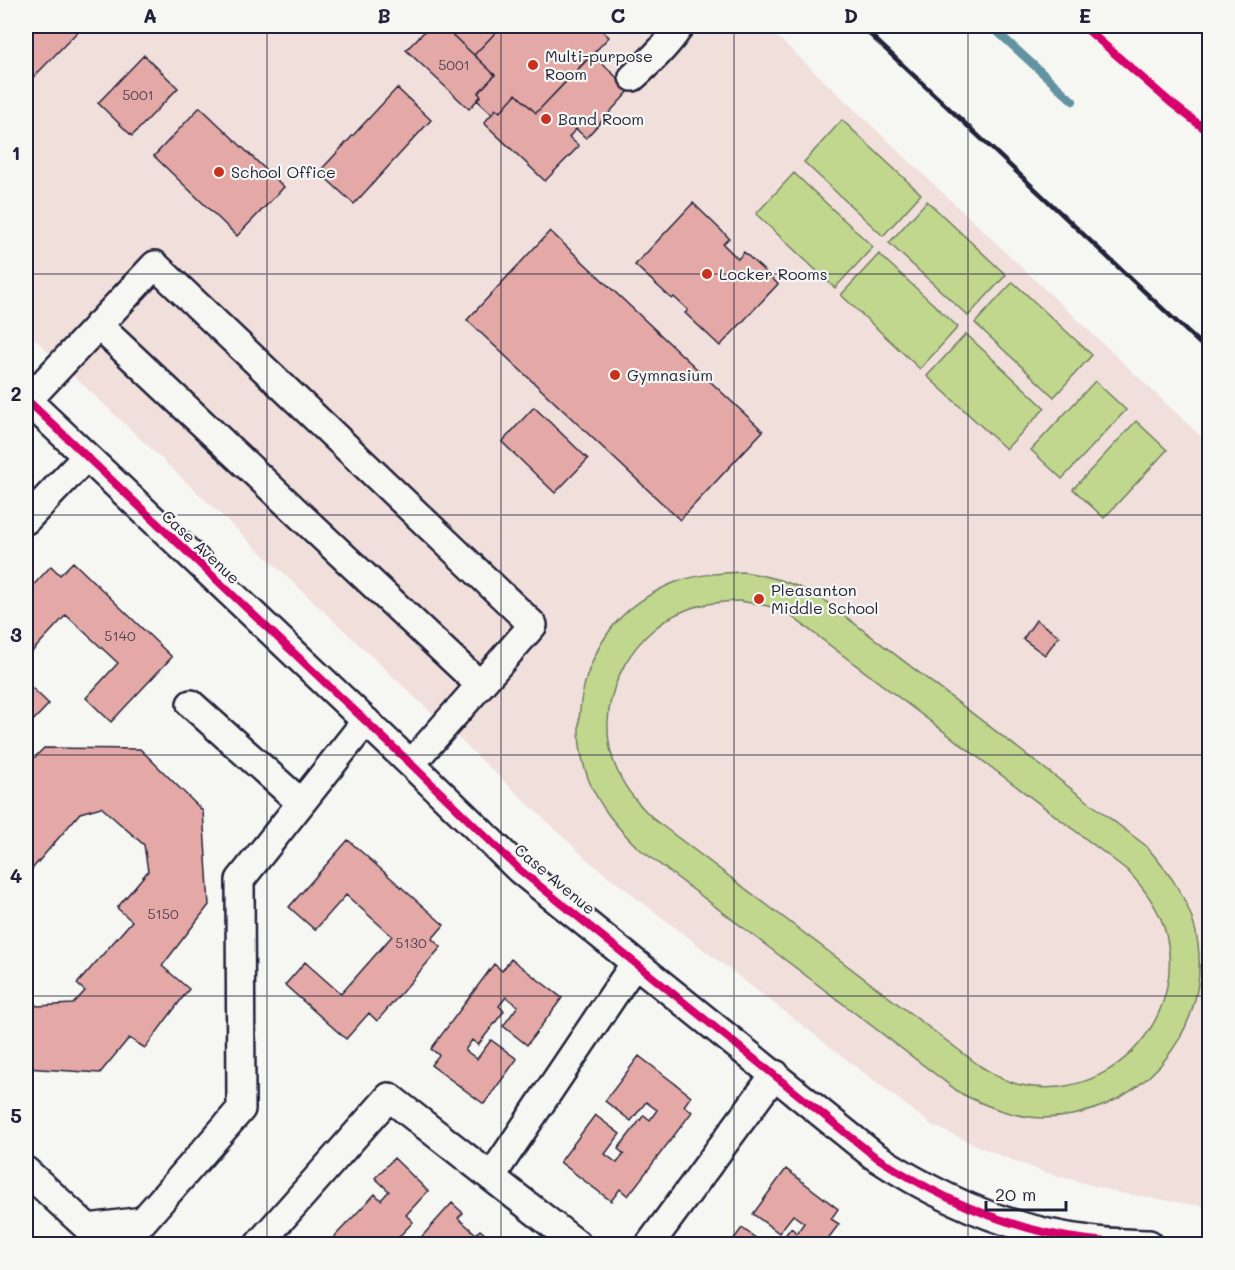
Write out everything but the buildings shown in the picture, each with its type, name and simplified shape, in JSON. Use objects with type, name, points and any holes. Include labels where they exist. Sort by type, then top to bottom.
[{"type":"street","points":[[633,77],[653,59],[680,26]]},
{"type":"street","points":[[26,400],[155,265],[164,273],[533,625],[411,764]]},
{"type":"street","points":[[98,326],[480,685]]},
{"type":"street","name":"Case Avenue","points":[[26,400],[411,764],[519,870],[873,1155],[909,1178],[1018,1235],[1149,1245]]},
{"type":"street","points":[[26,520],[86,457]]},
{"type":"street","points":[[191,704],[301,803]]},
{"type":"street","points":[[26,1171],[88,1228],[143,1221],[241,1109],[240,880],[366,722]]},
{"type":"street","points":[[491,1177],[635,963]]},
{"type":"street","points":[[650,1245],[775,1074]]},
{"type":"street","points":[[259,1245],[389,1097],[577,1245]]},
{"type":"shaded area","name":"Pleasanton Middle School","points":[[26,26],[766,26],[1209,444],[1209,1207],[1120,1193],[1044,1172],[932,1125],[590,862],[26,331]]},
{"type":"green space","points":[[842,120],[921,194],[883,236],[804,162]]},
{"type":"green space","points":[[794,173],[873,247],[835,288],[756,214]]},
{"type":"green space","points":[[927,201],[1006,275],[968,316],[889,243]]},
{"type":"green space","points":[[879,254],[958,327],[920,369],[841,295]]},
{"type":"green space","points":[[1013,282],[1092,355],[1054,397],[975,323]]},
{"type":"green space","points":[[966,334],[1045,408],[1006,449],[927,376]]},
{"type":"green space","points":[[1095,381],[1126,410],[1062,479],[1031,450]]},
{"type":"green space","points":[[1136,421],[1167,450],[1104,518],[1073,489]]},
{"type":"green space","points":[[744,572],[793,584],[821,598],[1145,845],[1164,867],[1186,903],[1191,916],[1198,944],[1199,978],[1192,1011],[1178,1040],[1159,1066],[1135,1088],[1107,1104],[1076,1114],[1042,1118],[1020,1116],[999,1110],[960,1093],[637,847],[610,816],[589,781],[580,744],[579,724],[584,686],[598,649],[621,617],[657,591],[693,577]],"holes":[[[740,601],[768,606],[787,613],[1127,870],[1143,889],[1164,927],[1169,960],[1166,992],[1155,1021],[1137,1046],[1113,1067],[1086,1081],[1054,1087],[1021,1085],[990,1072],[656,821],[629,791],[617,770],[610,747],[608,723],[611,699],[619,676],[631,655],[646,636],[665,621],[686,610],[713,603]]]},
{"type":"waterway","points":[[991,26],[1073,101]]},
{"type":"railway","points":[[861,26],[1210,353]]},
{"type":"cycle path","points":[[1083,26],[1170,102],[1210,133]]},
{"type":"cycle path","points":[[26,399],[520,870],[873,1155],[949,1198],[1031,1229],[1060,1236],[1104,1242],[1149,1244]]},
{"type":"place","name":"Multi-purpose Room","points":[[533,65]]},
{"type":"place","name":"Band Room","points":[[546,119]]},
{"type":"place","name":"School Office","points":[[219,172]]},
{"type":"place","name":"Locker Rooms","points":[[707,274]]},
{"type":"place","name":"Gymnasium","points":[[615,375]]},
{"type":"place","name":"Pleasanton Middle School","points":[[759,599]]}]
